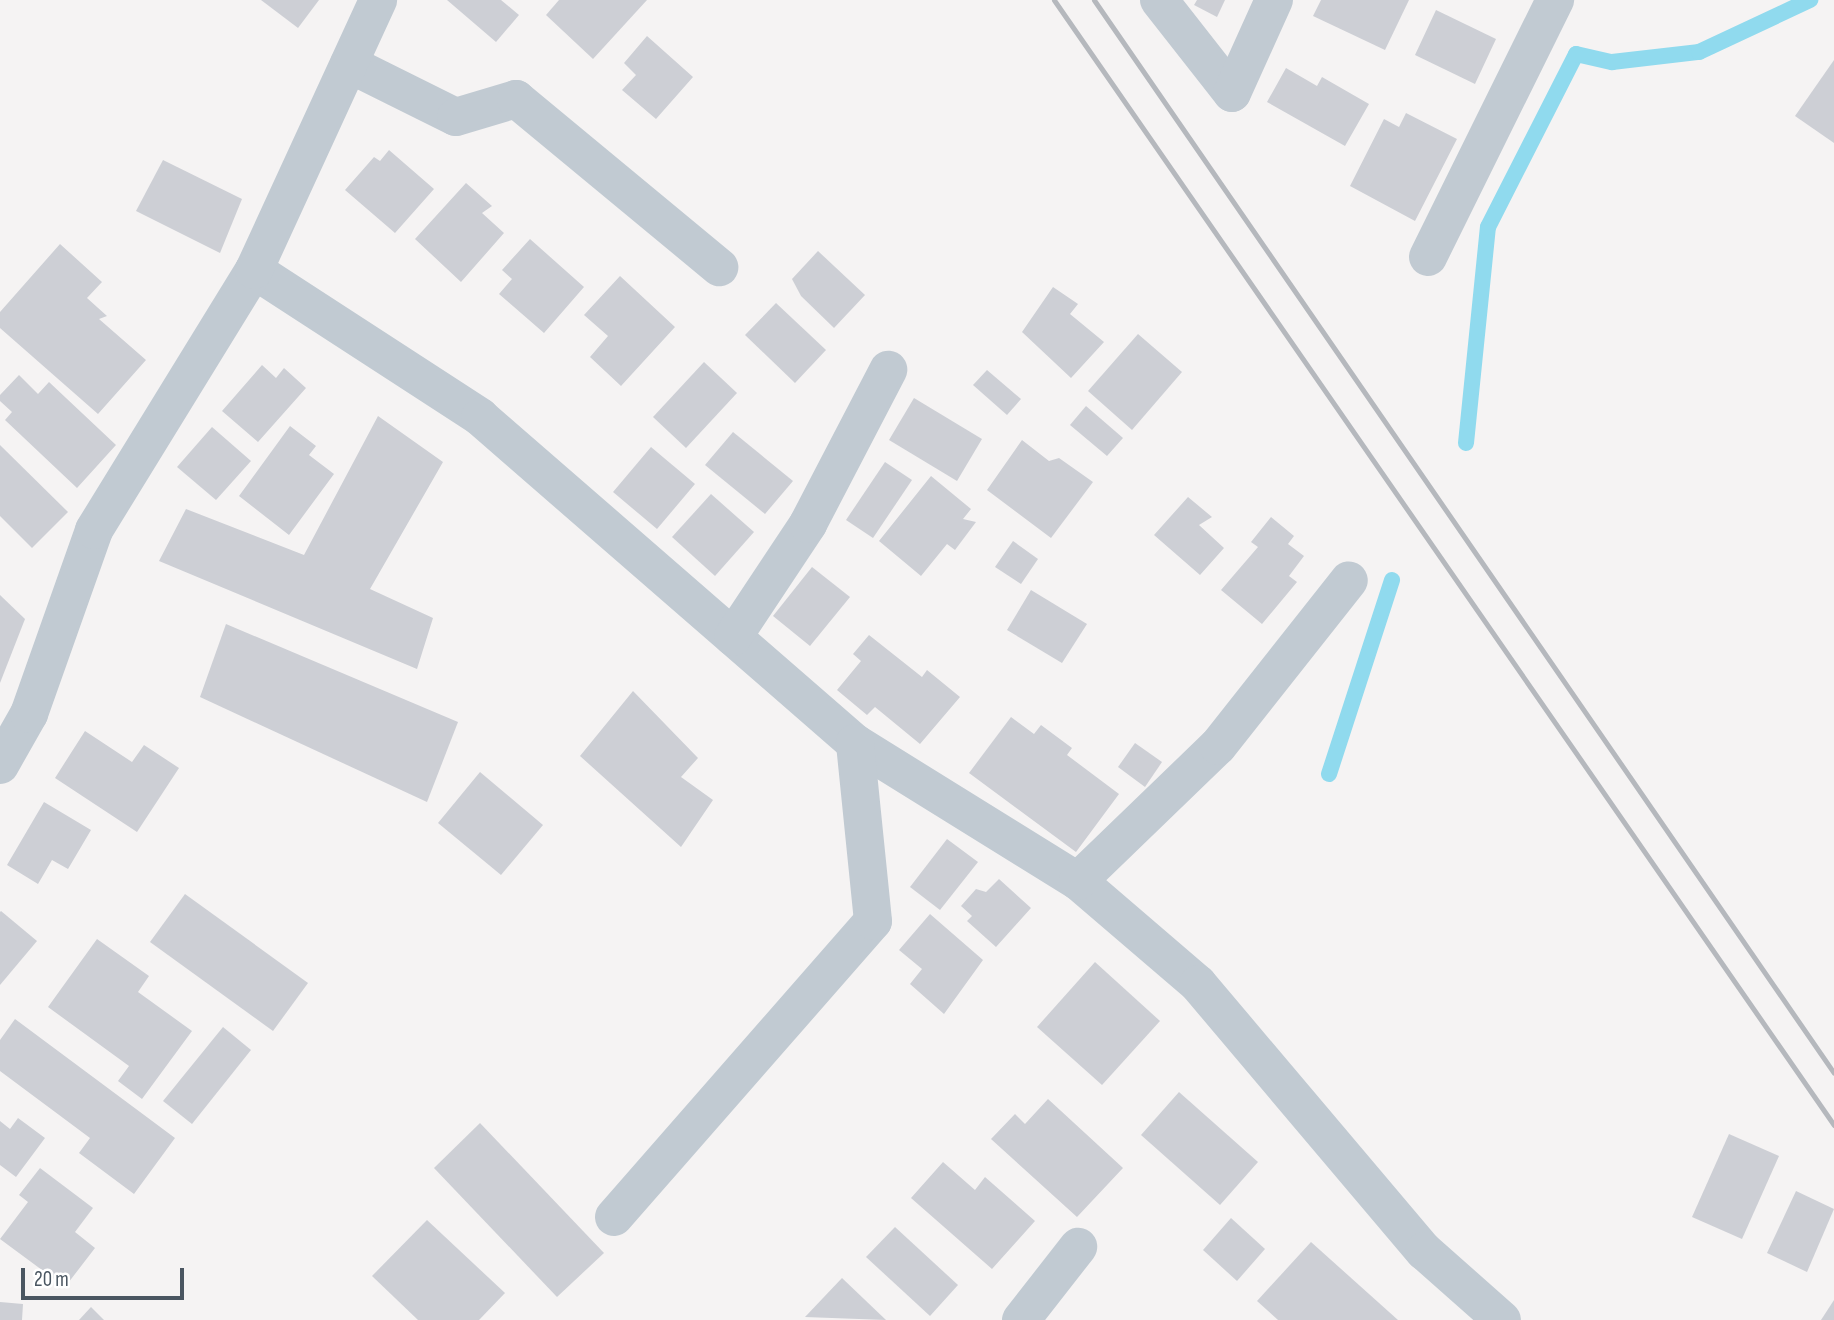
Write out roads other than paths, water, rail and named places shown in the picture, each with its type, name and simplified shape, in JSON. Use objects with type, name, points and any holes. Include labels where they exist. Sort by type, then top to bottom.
[{"type":"street","points":[[0,765],[29,714],[94,530],[254,270],[378,0]]},
{"type":"street","points":[[1158,0],[1232,93],[1274,0]]},
{"type":"street","points":[[1428,257],[1555,0]]},
{"type":"street","points":[[349,64],[456,117],[516,99],[719,267]]},
{"type":"street","points":[[254,270],[480,417],[855,743],[1078,881],[1198,984],[1424,1251],[1502,1320]]},
{"type":"street","points":[[733,637],[807,524],[888,370]]},
{"type":"street","points":[[1078,881],[1218,746],[1349,580]]},
{"type":"street","points":[[614,1217],[873,921],[855,743]]},
{"type":"street","points":[[1021,1320],[1078,1247]]},
{"type":"waterway","points":[[1466,443],[1488,227],[1576,54],[1612,62],[1699,52],[1810,0]]},
{"type":"waterway","points":[[1329,774],[1392,580]]},
{"type":"railway","points":[[1054,0],[1834,1125]]},
{"type":"railway","points":[[1094,0],[1834,1073]]}]
